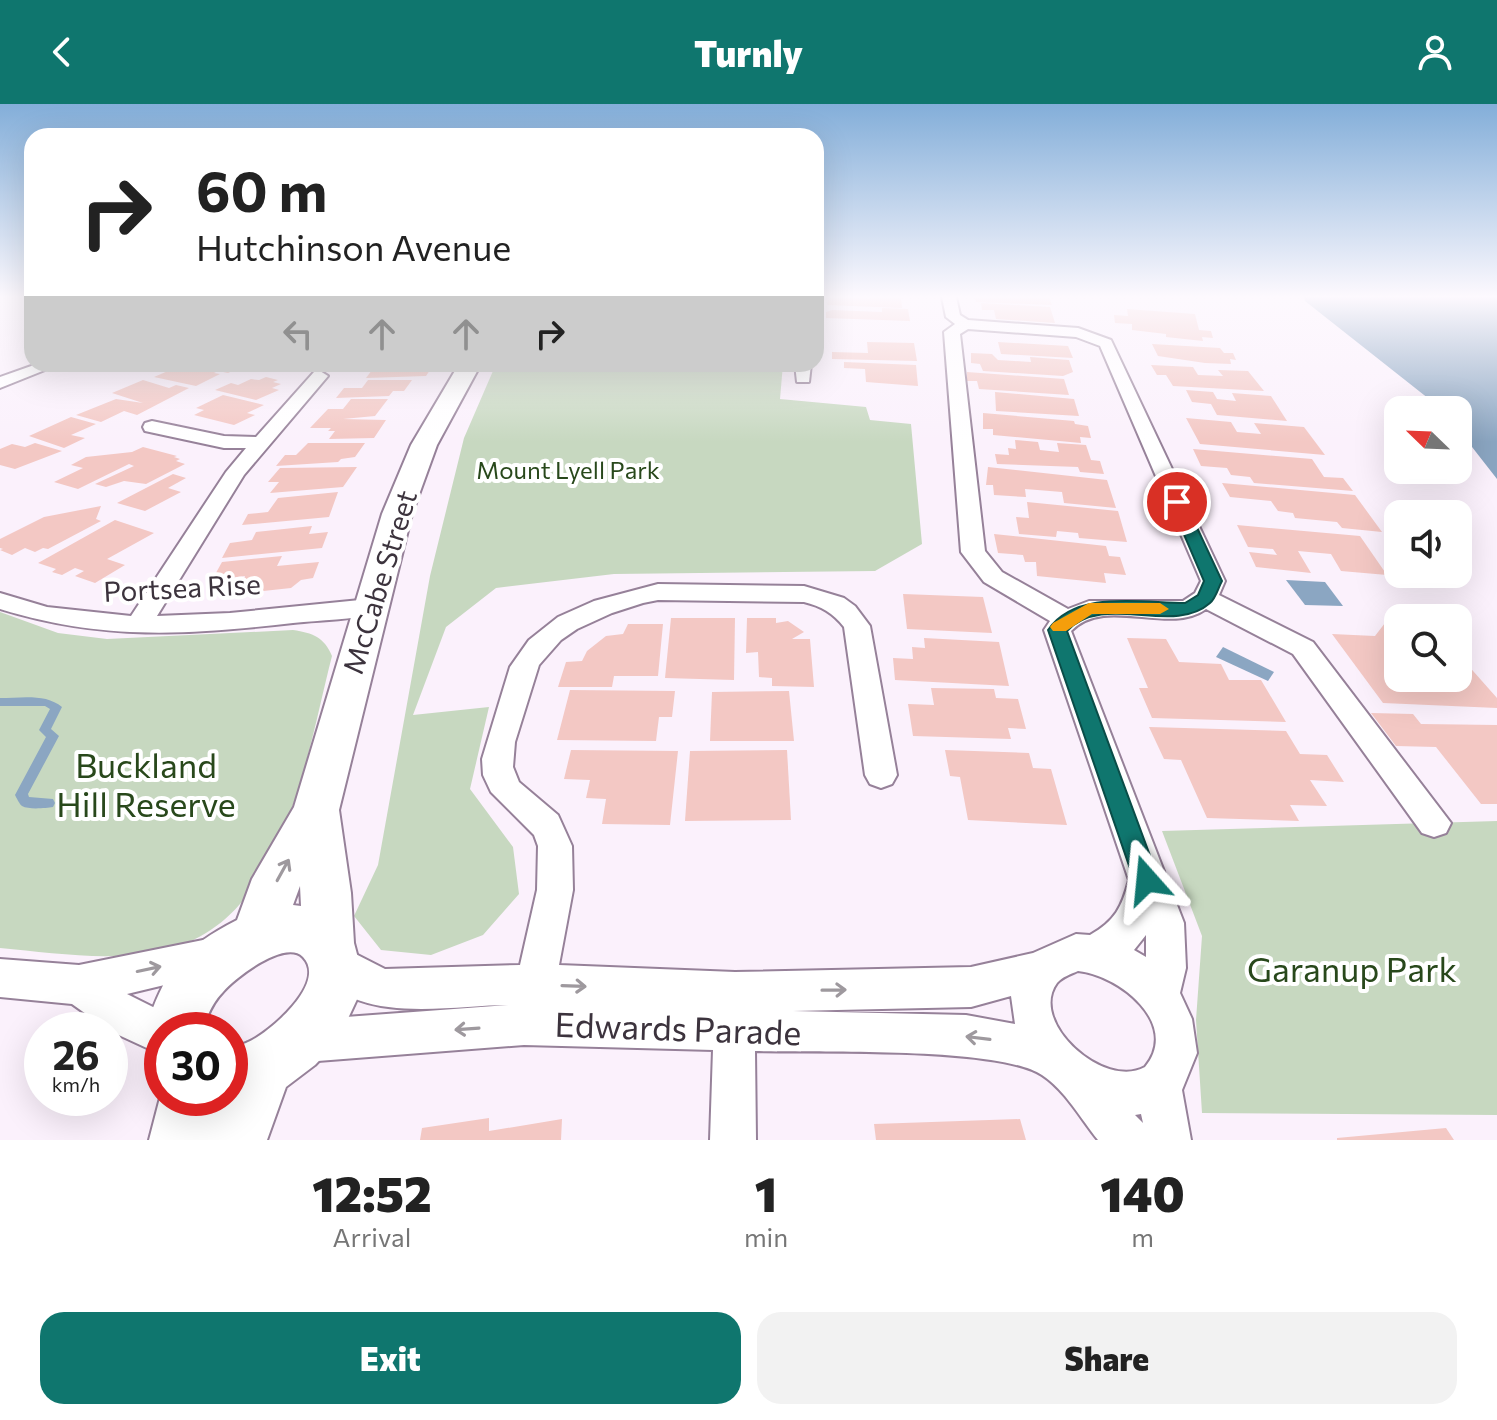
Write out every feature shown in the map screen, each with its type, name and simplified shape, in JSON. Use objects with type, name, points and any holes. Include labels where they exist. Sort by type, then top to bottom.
[{"type":"street","points":[[953,345],[973,552],[993,577],[1067,620]]},
{"type":"street","points":[[1107,345],[1213,581],[1205,598],[1189,609],[1089,609],[1067,620],[1057,630],[1165,923],[1166,968],[1159,995]]},
{"type":"street","points":[[0,383],[30,372]]},
{"type":"street","name":"McCabe Street","points":[[177,1012],[199,974],[239,945],[316,810],[397,514],[424,445],[465,372]]},
{"type":"street","points":[[137,627],[213,505],[260,443],[320,376]]},
{"type":"street","points":[[152,427],[224,442],[260,443]]},
{"type":"street","points":[[524,1024],[550,918],[557,865],[555,841],[545,822],[502,784],[496,755],[525,663],[544,639],[568,622],[634,597],[658,592],[804,594],[827,599],[845,609],[857,626],[881,775]]},
{"type":"street","points":[[1205,598],[1303,648],[1434,823]]},
{"type":"street","name":"Portsea Rise","points":[[0,601],[30,612],[86,624],[137,627],[370,607]]},
{"type":"street","name":"McCabe Street","points":[[235,1140],[265,1061],[318,1022],[330,1001],[335,981],[316,810]]},
{"type":"street","points":[[1095,953],[1122,939],[1136,922],[1147,880]]},
{"type":"street","points":[[0,978],[79,985],[299,930],[316,934],[332,954]]},
{"type":"street","points":[[1064,1068],[1110,1093],[1137,1095],[1159,1086],[1173,1069],[1177,1040],[1170,1015],[1159,995],[1139,975],[1119,962],[1095,953],[1076,952],[1055,957],[1040,970],[1029,995],[1032,1019],[1064,1068],[1127,1140]]},
{"type":"street","name":"Edwards Parade","points":[[332,954],[366,984],[385,989],[533,984],[734,1012],[1007,1042],[1064,1068]]},
{"type":"street","name":"Edwards Parade","points":[[265,1061],[524,1024],[734,1012],[971,987],[1040,970]]},
{"type":"street","points":[[79,985],[124,1016],[144,1025]]},
{"type":"street","points":[[733,1140],[734,1012]]},
{"type":"street","points":[[1159,1086],[1168,1140]]},
{"type":"street","points":[[181,1140],[186,1116]]},
{"type":"green space","name":"Mount Lyell Park","points":[[493,372],[782,372],[780,399],[866,407],[870,420],[911,424],[922,544],[875,571],[614,574],[496,588],[446,627],[413,715],[489,707],[470,789],[513,847],[519,894],[483,935],[431,955],[381,950],[354,916],[378,865],[430,576],[464,438]]},
{"type":"green space","name":"Buckland Hill Reserve","points":[[0,612],[58,633],[107,639],[293,630],[317,637],[325,644],[332,656],[313,737],[286,825],[267,865],[243,901],[213,929],[175,947],[132,955],[88,956],[0,948]]},
{"type":"green space","name":"Garanup Park","points":[[1497,821],[1497,1115],[1202,1113],[1196,1020],[1202,936],[1162,831]]},
{"type":"water","points":[[1361,345],[1497,345],[1497,479],[1472,447],[1472,396],[1425,396]]},
{"type":"water","points":[[1286,580],[1325,582],[1343,606],[1305,605]]},
{"type":"water","points":[[1223,647],[1274,672],[1268,681],[1216,657]]},
{"type":"building","points":[[867,345],[914,345],[917,361],[832,359],[832,352],[868,353]]},
{"type":"building","points":[[999,345],[1057,345],[1068,346],[1073,358],[1001,354]]},
{"type":"building","points":[[1153,345],[1220,348],[1224,353],[1233,353],[1236,360],[1230,359],[1231,364],[1205,363],[1158,356]]},
{"type":"building","points":[[971,353],[992,354],[998,360],[1031,362],[1030,357],[1069,360],[1073,372],[1063,376],[983,371],[980,364],[971,363]]},
{"type":"building","points":[[844,362],[916,365],[918,386],[866,382],[865,369],[844,368]]},
{"type":"building","points":[[1151,365],[1193,367],[1198,375],[1223,376],[1218,370],[1248,371],[1264,391],[1173,386],[1166,375],[1157,375]]},
{"type":"building","points":[[166,372],[220,374],[196,386],[154,377]]},
{"type":"building","points":[[370,372],[429,372],[426,376],[366,378]]},
{"type":"building","points":[[967,372],[1064,379],[1069,395],[979,389],[977,381],[967,381]]},
{"type":"building","points":[[266,377],[278,380],[273,382],[281,384],[272,388],[279,390],[256,400],[215,390],[231,383],[238,385]]},
{"type":"building","points":[[143,380],[169,388],[176,385],[189,388],[137,415],[124,411],[101,422],[76,415],[116,399],[143,403],[112,393]]},
{"type":"building","points":[[368,380],[412,380],[404,391],[393,391],[389,396],[336,398],[344,388],[362,388]]},
{"type":"building","points":[[1186,390],[1213,392],[1217,399],[1236,401],[1232,393],[1271,396],[1287,421],[1217,415],[1211,404],[1192,402]]},
{"type":"building","points":[[995,392],[1074,399],[1079,416],[996,411]]},
{"type":"building","points":[[223,395],[264,405],[247,413],[255,415],[234,425],[194,415],[204,410],[196,408]]},
{"type":"building","points":[[351,399],[388,399],[375,416],[343,419],[386,420],[374,438],[329,439],[335,431],[328,431],[331,428],[310,428],[328,409],[343,409]]},
{"type":"building","points":[[983,413],[1074,421],[1075,424],[1088,426],[1091,438],[1080,437],[1081,443],[993,435],[993,429],[983,429]]},
{"type":"building","points":[[71,417],[96,424],[71,435],[85,438],[64,448],[29,436]]},
{"type":"building","points":[[1186,418],[1231,422],[1237,432],[1261,434],[1254,423],[1304,427],[1325,455],[1200,444]]},
{"type":"building","points":[[1015,440],[1038,442],[1040,450],[1059,452],[1057,443],[1086,445],[1091,460],[1100,461],[1104,474],[1080,472],[1078,467],[997,464],[995,454],[1009,455],[1008,448],[1016,449]]},
{"type":"building","points":[[35,443],[62,451],[15,469],[0,465],[0,449],[12,444],[25,447]]},
{"type":"building","points":[[308,443],[365,443],[355,457],[338,462],[276,466],[285,455],[296,455]]},
{"type":"building","points":[[143,447],[177,456],[174,457],[180,459],[176,461],[185,464],[146,484],[124,481],[106,487],[95,484],[134,466],[129,464],[78,489],[54,482],[83,468],[71,465],[86,457],[132,452]]},
{"type":"building","points":[[1193,449],[1312,459],[1324,477],[1343,478],[1353,491],[1254,483],[1250,477],[1231,475],[1227,468],[1201,466]]},
{"type":"building","points":[[357,467],[343,487],[270,493],[279,482],[268,482],[280,468]]},
{"type":"building","points":[[988,467],[1107,480],[1116,508],[1064,503],[1062,492],[1025,489],[1026,497],[994,495],[993,485],[986,485]]},
{"type":"building","points":[[173,474],[186,478],[168,488],[181,492],[145,511],[117,503]]},
{"type":"building","points":[[1222,483],[1355,495],[1382,532],[1342,528],[1337,522],[1295,518],[1293,513],[1278,511],[1271,501],[1230,497]]},
{"type":"building","points":[[338,492],[329,517],[242,525],[248,514],[268,512],[278,498]]},
{"type":"building","points":[[1027,502],[1118,511],[1127,542],[1079,538],[1078,533],[1057,531],[1056,537],[1019,534],[1016,517],[1029,518]]},
{"type":"building","points":[[101,506],[96,519],[101,521],[48,549],[35,552],[25,548],[12,555],[0,550],[3,549],[0,548],[0,539],[44,517]]},
{"type":"building","points":[[115,520],[154,533],[107,559],[125,565],[95,583],[75,576],[84,571],[75,568],[62,575],[52,572],[56,569],[38,563]]},
{"type":"building","points":[[1237,525],[1360,536],[1384,575],[1341,571],[1331,554],[1298,551],[1311,573],[1256,567],[1249,552],[1277,555],[1273,549],[1248,547]]},
{"type":"building","points":[[312,526],[309,534],[328,532],[322,548],[222,558],[230,543],[252,540],[256,532]]},
{"type":"building","points":[[994,534],[1106,546],[1109,556],[1120,557],[1126,575],[1104,573],[1106,583],[1037,576],[1036,562],[1025,562],[1023,555],[998,553]]},
{"type":"building","points":[[282,556],[277,566],[319,562],[313,578],[301,580],[291,588],[228,595],[223,593],[226,588],[242,583],[245,576],[212,580],[222,562]]},
{"type":"building","points":[[903,594],[983,597],[992,633],[907,629]]},
{"type":"building","points":[[671,618],[735,618],[734,680],[665,678]]},
{"type":"building","points":[[747,618],[776,618],[776,623],[788,621],[804,632],[792,639],[810,639],[814,687],[772,686],[772,678],[759,677],[758,652],[746,653]]},
{"type":"building","points":[[628,624],[663,624],[658,676],[614,676],[612,687],[558,687],[566,662],[582,661],[587,651],[606,636],[623,634]]},
{"type":"building","points":[[1384,624],[1384,692],[1472,692],[1472,670],[1497,698],[1497,708],[1383,703],[1332,634],[1375,636]]},
{"type":"building","points":[[924,638],[999,642],[1009,686],[895,680],[893,658],[913,659],[912,647],[925,648]]},
{"type":"building","points":[[1127,638],[1166,639],[1179,662],[1221,664],[1229,680],[1261,680],[1286,722],[1152,718],[1139,688],[1148,688]]},
{"type":"building","points":[[931,688],[994,689],[996,698],[1018,699],[1026,729],[1008,728],[1011,739],[913,736],[908,704],[934,705]]},
{"type":"building","points":[[570,690],[675,691],[672,717],[659,717],[656,741],[557,740]]},
{"type":"building","points":[[789,691],[794,741],[710,741],[712,692]]},
{"type":"building","points":[[1371,713],[1413,714],[1421,724],[1497,725],[1497,804],[1481,804],[1436,747],[1396,746]]},
{"type":"building","points":[[1149,727],[1286,731],[1300,754],[1327,755],[1344,782],[1310,780],[1327,806],[1290,805],[1299,821],[1207,818],[1181,760],[1164,759]]},
{"type":"building","points":[[571,750],[678,751],[670,825],[602,824],[606,799],[586,798],[590,780],[564,779]]},
{"type":"building","points":[[787,750],[791,820],[685,821],[690,751]]},
{"type":"building","points":[[945,750],[1029,753],[1033,768],[1051,769],[1067,825],[968,820],[960,777],[950,776]]},
{"type":"building","points":[[489,1118],[489,1131],[562,1119],[561,1140],[420,1140],[422,1128]]},
{"type":"building","points":[[1020,1119],[1026,1140],[876,1140],[874,1124]]},
{"type":"building","points":[[1446,1128],[1454,1140],[1337,1140],[1337,1138]]},
{"type":"waterway","points":[[0,702],[47,702],[56,707],[45,730],[53,736],[21,795],[26,802],[49,803]]},
{"type":"slow traffic","points":[[1059,627],[1089,609],[1160,609]]},
{"type":"route","points":[[1147,880],[1057,630],[1067,620],[1089,609],[1189,609],[1205,598],[1213,581],[1177,502]]}]
